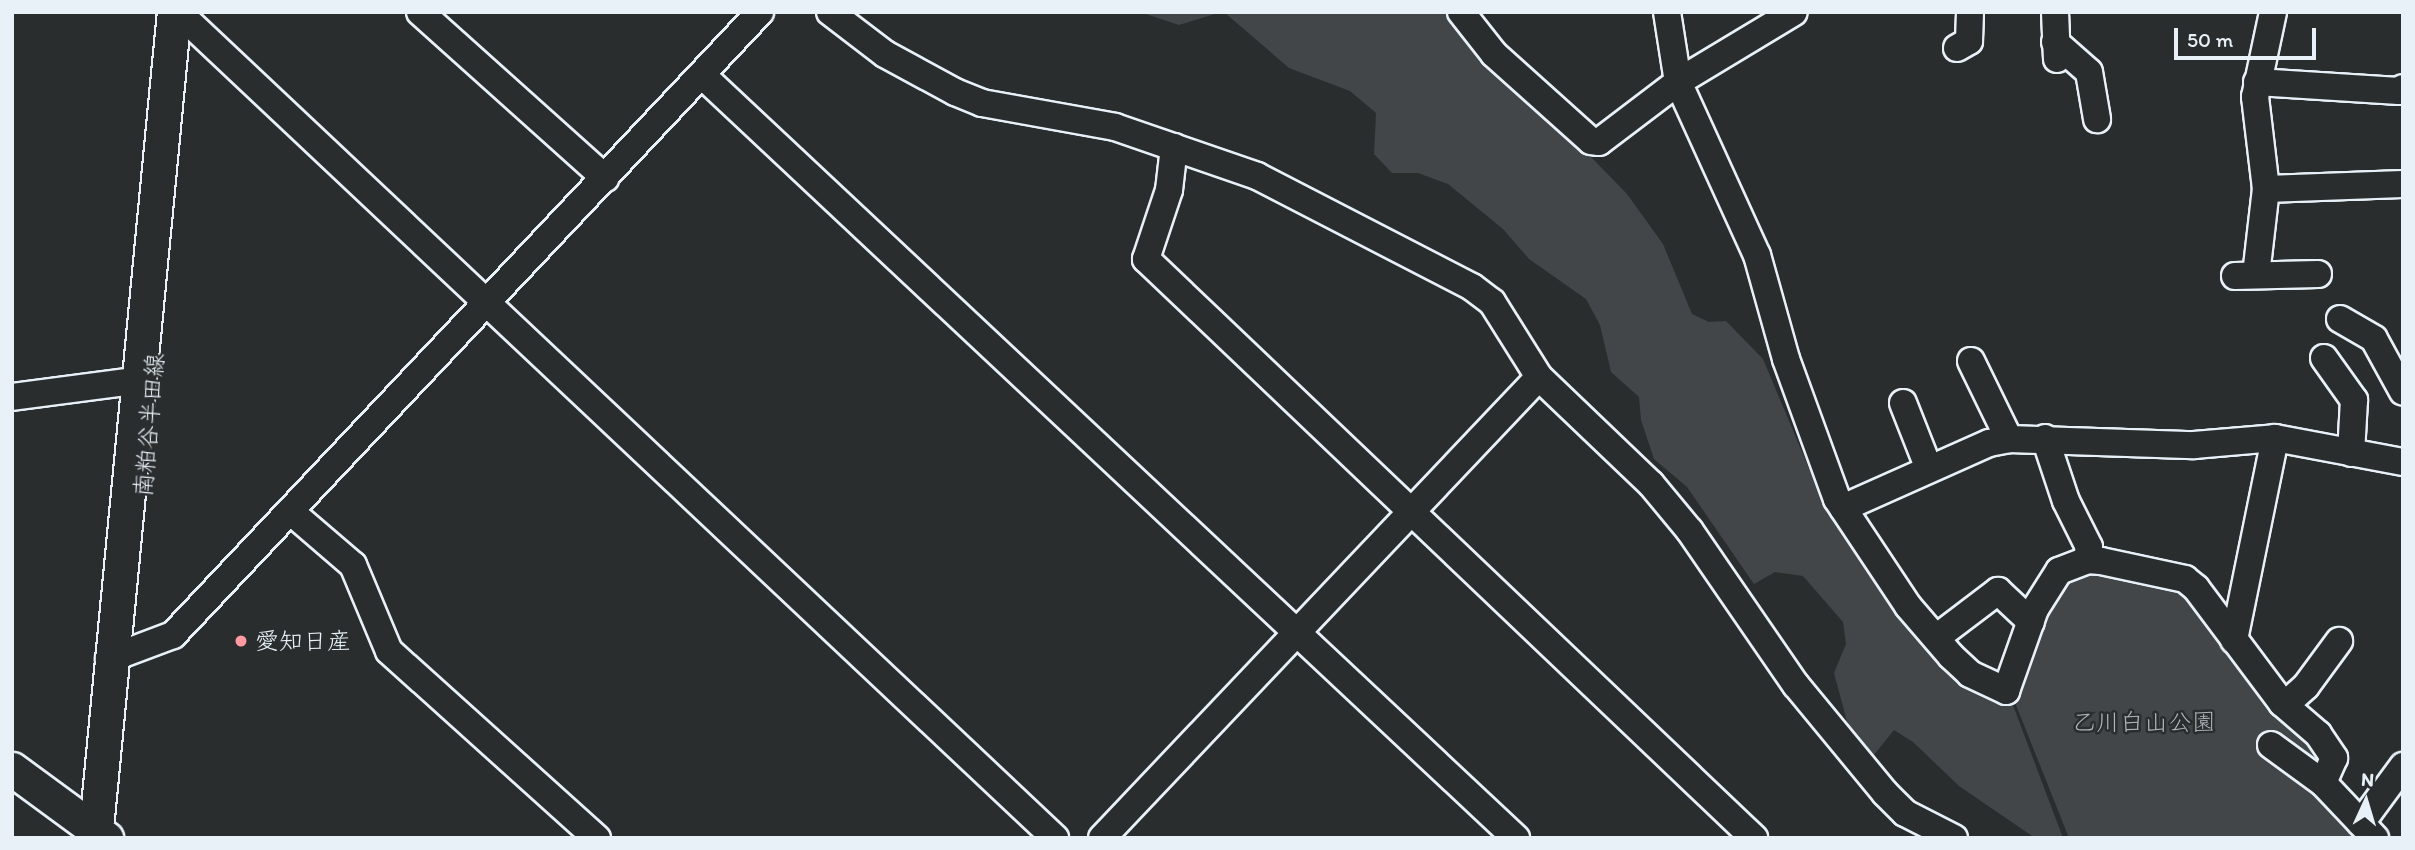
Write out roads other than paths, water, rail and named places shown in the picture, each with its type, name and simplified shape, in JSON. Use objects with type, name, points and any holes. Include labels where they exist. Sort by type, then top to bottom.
[{"type":"main road","name":"南粕谷半田線","points":[[120,654],[141,380],[181,14]]},
{"type":"main road","name":"南粕谷半田線","points":[[103,836],[181,14]]},
{"type":"main road","points":[[12,769],[103,836]]},
{"type":"street","points":[[420,12],[605,178]]},
{"type":"street","points":[[120,654],[173,635],[760,12]]},
{"type":"street","points":[[830,12],[885,54],[955,93],[982,103],[1085,120],[1256,176],[1472,288],[1492,302],[1539,377],[1651,484],[1690,531],[1796,685],[1885,793],[1905,813],[1954,838]]},
{"type":"street","points":[[1461,12],[1494,54],[1591,141],[1599,142],[1678,82],[1794,12]]},
{"type":"street","points":[[1667,12],[1678,82],[1757,255],[1786,359],[1843,508],[1908,606],[1970,674],[2006,691],[2049,581],[2059,571],[2087,560],[2185,579],[2285,705],[2318,734],[2331,751],[2334,758],[2323,783]]},
{"type":"street","points":[[1957,47],[1969,41],[1970,12]]},
{"type":"street","points":[[2055,12],[2055,42],[2062,75]]},
{"type":"street","points":[[2273,12],[2257,82],[2256,125],[2266,189],[2245,276],[2318,274]]},
{"type":"street","points":[[181,14],[1055,838]]},
{"type":"street","points":[[2055,42],[2089,72],[2097,119]]},
{"type":"street","points":[[702,75],[1299,631],[1516,838]]},
{"type":"street","points":[[2257,82],[2399,91],[2403,88]]},
{"type":"street","points":[[1174,148],[1169,190],[1146,259],[1754,838]]},
{"type":"street","points":[[2266,189],[2403,184]]},
{"type":"street","points":[[2340,319],[2374,339],[2403,392]]},
{"type":"street","points":[[2324,358],[2354,400],[2351,453]]},
{"type":"street","points":[[1971,361],[2009,439]]},
{"type":"street","points":[[1102,838],[1409,511],[1539,377]]},
{"type":"street","points":[[12,397],[141,380]]},
{"type":"street","points":[[1903,403],[1929,469]]},
{"type":"street","points":[[1843,508],[1929,469],[2009,439],[2045,438],[2194,445],[2275,438],[2403,462]]},
{"type":"street","points":[[2045,438],[2066,501],[2089,547],[2087,560]]},
{"type":"street","points":[[2234,639],[2275,438]]},
{"type":"street","points":[[290,511],[353,565],[389,651],[597,838]]},
{"type":"street","points":[[1936,638],[1998,592],[2031,622]]},
{"type":"street","points":[[2285,705],[2306,686],[2339,642]]},
{"type":"street","points":[[2272,745],[2323,783],[2368,830],[2403,766]]},
{"type":"place","name":"愛知日産","points":[[241,641]]},
{"type":"park label","name":"乙川白山公園","points":[[2144,722]]}]
